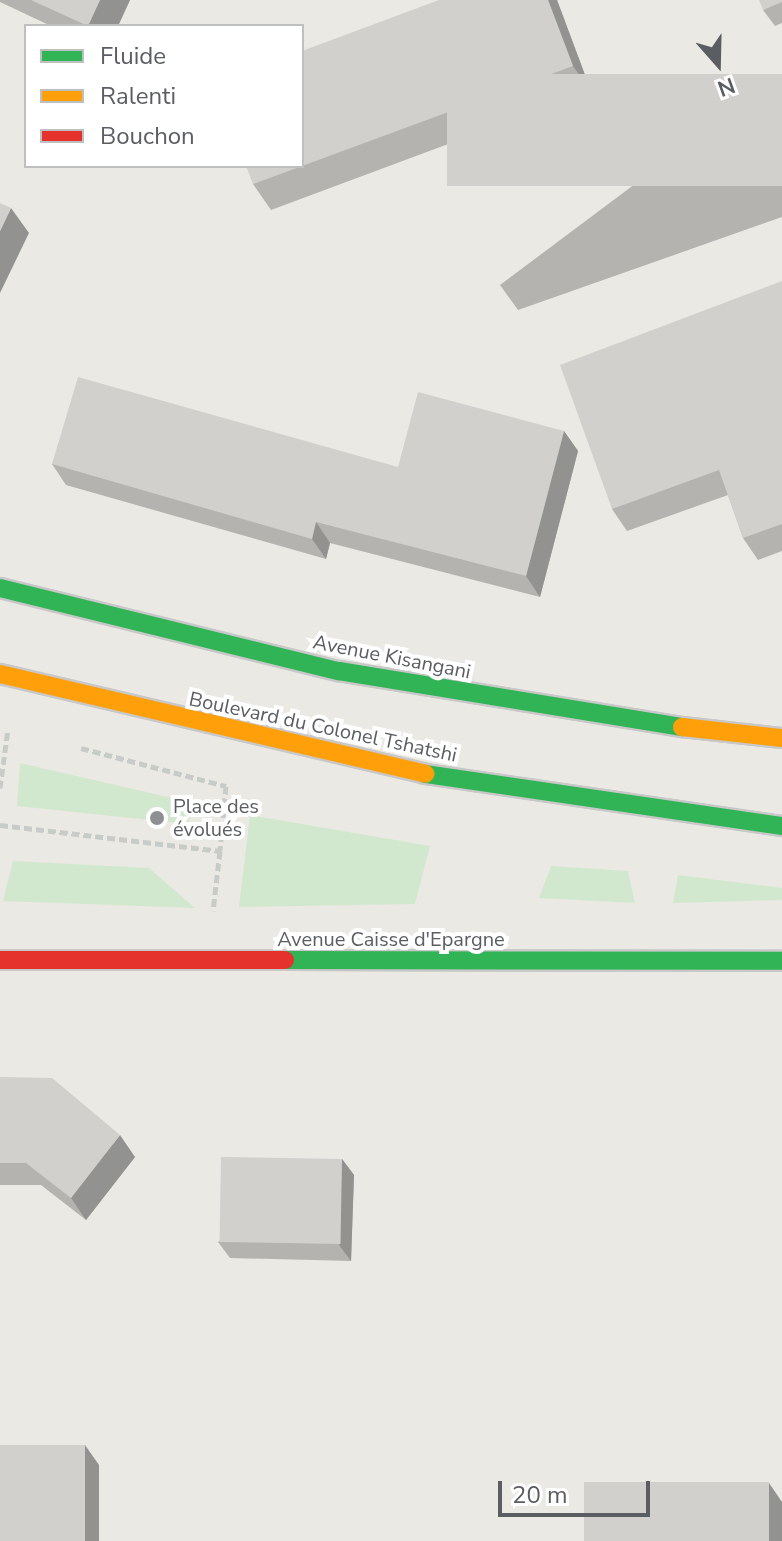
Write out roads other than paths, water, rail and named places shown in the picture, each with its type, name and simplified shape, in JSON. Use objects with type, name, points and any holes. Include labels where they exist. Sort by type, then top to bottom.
[{"type":"street","name":"Avenue Kisangani","points":[[0,588],[339,671],[616,719],[782,738]]},
{"type":"street","name":"Boulevard du Colonel Tshatshi","points":[[0,674],[390,769],[782,826]]},
{"type":"street","name":"Avenue Caisse d'Epargne","points":[[0,960],[782,961]]},
{"type":"place","name":"Place des évolués","points":[[157,818]]}]
